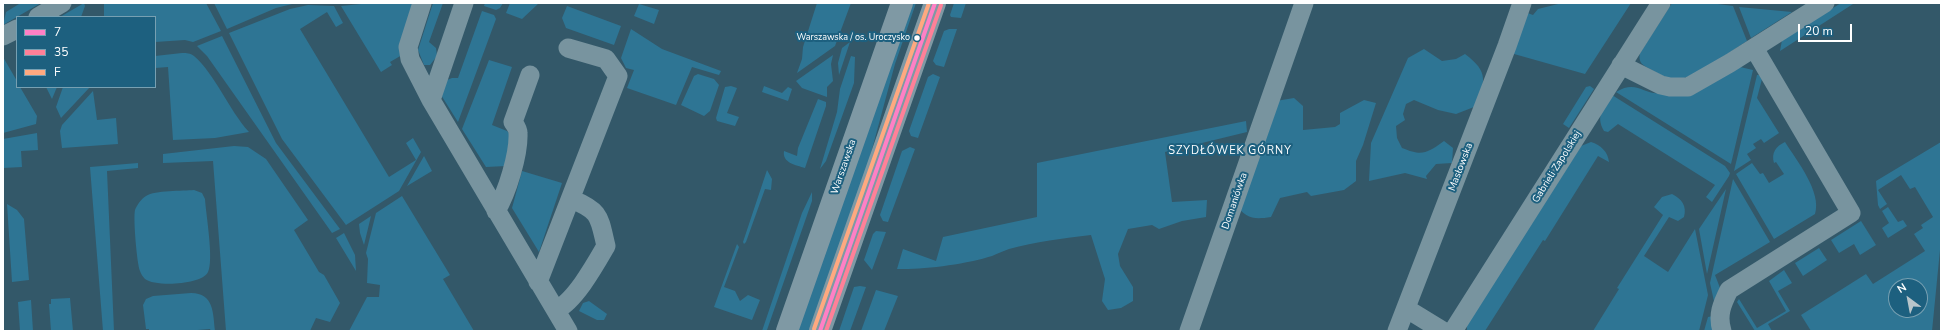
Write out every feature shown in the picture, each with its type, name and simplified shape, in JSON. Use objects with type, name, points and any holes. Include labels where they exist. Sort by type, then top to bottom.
[{"type":"main road","name":"Warszawska","points":[[786,331],[902,3]]},
{"type":"main road","points":[[820,331],[935,3]]},
{"type":"street","points":[[40,16],[62,3]]},
{"type":"street","points":[[422,3],[408,47],[410,59],[431,100],[568,331]]},
{"type":"street","points":[[431,100],[464,3]]},
{"type":"street","name":"Domaniówka","points":[[1189,331],[1304,3]]},
{"type":"street","name":"Masłowska","points":[[1397,331],[1407,309],[1522,3]]},
{"type":"street","name":"Gabrieli Zapolskiej","points":[[1453,331],[1621,65],[1662,3]]},
{"type":"street","points":[[1621,65],[1661,85],[1670,87],[1688,87],[1754,48],[1825,3]]},
{"type":"street","points":[[3,36],[16,29]]},
{"type":"street","points":[[538,282],[618,76],[606,59],[568,48]]},
{"type":"street","points":[[1722,331],[1720,323],[1721,306],[1729,290],[1851,213],[1754,48]]},
{"type":"street","points":[[496,210],[501,203],[513,169],[519,132],[513,122],[530,75]]},
{"type":"street","points":[[556,310],[566,306],[594,268],[606,246],[598,215],[588,205],[571,199]]},
{"type":"street","points":[[1407,309],[1443,331]]},
{"type":"shaded area","points":[[41,3],[16,16],[16,17],[3,25],[6,12],[19,4]]},
{"type":"shaded area","points":[[84,3],[85,6],[81,16],[62,16]]},
{"type":"shaded area","points":[[104,3],[206,3],[221,31],[193,42],[185,40],[156,42],[156,16],[104,16]]},
{"type":"shaded area","points":[[214,3],[296,3],[276,8],[227,29]]},
{"type":"shaded area","points":[[371,3],[417,3],[402,55],[390,62],[392,65],[381,72],[341,6]]},
{"type":"shaded area","points":[[433,3],[443,3],[429,42],[436,48],[437,56],[430,65],[424,65],[418,50]]},
{"type":"shaded area","points":[[485,3],[503,3],[500,8],[496,10],[484,6]]},
{"type":"shaded area","points":[[510,3],[539,3],[522,19],[506,13]]},
{"type":"shaded area","points":[[817,3],[851,3],[835,46],[797,73],[802,59],[803,47]]},
{"type":"shaded area","points":[[910,3],[916,3],[895,64],[868,164],[809,331],[795,331]]},
{"type":"shaded area","points":[[954,3],[966,3],[961,18],[951,17],[950,15]]},
{"type":"shaded area","points":[[1562,3],[1631,3],[1585,74],[1507,52],[1522,11],[1533,15],[1538,9]]},
{"type":"shaded area","points":[[1672,3],[1710,3],[1733,6],[1747,41],[1705,69],[1687,77],[1675,79],[1660,75],[1643,65],[1640,61],[1640,53]]},
{"type":"shaded area","points":[[1841,3],[1853,4],[1780,51],[1782,40]]},
{"type":"shaded area","points":[[639,4],[659,10],[654,24],[634,16]]},
{"type":"shaded area","points":[[308,5],[334,6],[343,23],[336,27],[327,12],[300,29],[389,177],[416,160],[406,143],[413,138],[421,152],[399,191],[346,225],[282,139],[229,33],[290,9]]},
{"type":"shaded area","points":[[567,6],[621,26],[614,45],[566,28],[562,18]]},
{"type":"shaded area","points":[[1739,7],[1792,12],[1751,38]]},
{"type":"shaded area","points":[[482,11],[494,15],[496,19],[458,122],[441,95],[447,80],[458,78]]},
{"type":"shaded area","points":[[631,29],[662,49],[721,71],[719,75],[692,67],[676,105],[627,88],[634,70],[626,68],[621,58]]},
{"type":"shaded area","points":[[949,29],[957,29],[944,67],[936,65],[933,61],[944,31]]},
{"type":"shaded area","points":[[222,36],[276,143],[340,229],[332,233],[207,56],[197,46]]},
{"type":"shaded area","points":[[850,42],[839,75],[838,63],[842,48]]},
{"type":"shaded area","points":[[1424,49],[1442,61],[1456,59],[1465,54],[1473,60],[1482,72],[1483,84],[1474,107],[1456,114],[1438,110],[1414,100],[1406,104],[1403,114],[1405,120],[1396,126],[1397,138],[1402,148],[1419,153],[1433,149],[1444,141],[1453,148],[1452,163],[1436,164],[1426,176],[1427,179],[1405,173],[1369,181],[1371,143],[1408,58]]},
{"type":"shaded area","points":[[182,53],[193,55],[209,72],[249,132],[215,138],[173,140],[168,67],[156,68],[156,56]]},
{"type":"shaded area","points":[[833,55],[831,64],[833,81],[827,87],[827,97],[802,88],[796,81]]},
{"type":"shaded area","points":[[851,56],[855,57],[854,83],[826,161],[820,169],[837,112],[840,89]]},
{"type":"shaded area","points":[[3,57],[16,79],[16,88],[21,88],[37,116],[36,124],[3,133]]},
{"type":"shaded area","points":[[489,60],[512,67],[492,125],[507,131],[510,134],[506,166],[486,167],[462,129]]},
{"type":"shaded area","points":[[1740,67],[1753,70],[1731,164],[1616,92],[1623,88],[1630,87],[1655,93],[1670,91]]},
{"type":"shaded area","points":[[698,74],[714,79],[719,85],[710,111],[704,116],[681,105],[694,76]]},
{"type":"shaded area","points":[[933,74],[940,77],[918,138],[911,136],[909,131],[928,77]]},
{"type":"shaded area","points":[[1757,75],[1759,75],[1762,79],[1757,98],[1779,133],[1764,143],[1761,139],[1753,144],[1756,148],[1747,154],[1751,160],[1734,171]]},
{"type":"shaded area","points":[[731,86],[737,88],[727,113],[739,117],[735,126],[717,121],[716,118],[725,87]]},
{"type":"shaded area","points":[[764,86],[782,93],[788,87],[792,89],[788,101],[762,92]]},
{"type":"shaded area","points":[[1590,86],[1594,89],[1569,128],[1563,124],[1586,87]]},
{"type":"shaded area","points":[[46,88],[57,88],[52,99]]},
{"type":"shaded area","points":[[63,88],[89,88],[61,118],[56,107]]},
{"type":"shaded area","points":[[93,91],[97,120],[116,118],[118,144],[62,148],[60,131],[62,125]]},
{"type":"shaded area","points":[[1612,95],[1725,166],[1730,173],[1729,176],[1712,202],[1706,197],[1715,185],[1618,124],[1608,132],[1604,131],[1601,125],[1600,116]]},
{"type":"shaded area","points":[[1294,98],[1303,106],[1303,130],[1335,127],[1340,124],[1340,113],[1364,100],[1376,103],[1363,145],[1356,161],[1356,181],[1344,190],[1311,196],[1307,192],[1280,198],[1271,217],[1250,217],[1234,204],[1270,102]]},
{"type":"shaded area","points":[[818,99],[826,102],[826,106],[805,168],[787,161],[784,151],[797,156],[798,148]]},
{"type":"shaded area","points":[[1246,121],[1247,132],[1165,152],[1172,202],[1207,200],[1206,217],[1182,221],[1159,229],[1152,225],[1128,229],[1118,254],[1120,266],[1133,287],[1133,301],[1121,308],[1108,310],[1102,301],[1105,279],[1091,235],[1029,244],[1009,249],[982,259],[958,264],[919,269],[897,269],[903,249],[936,261],[943,237],[1037,217],[1037,163]]},
{"type":"shaded area","points":[[37,133],[38,150],[21,151],[22,167],[3,168],[3,139]]},
{"type":"shaded area","points":[[1591,142],[1603,149],[1609,162],[1598,156],[1545,241],[1543,240],[1485,331],[1467,331],[1467,324],[1581,146]]},
{"type":"shaded area","points":[[1785,142],[1802,167],[1812,187],[1816,205],[1815,214],[1774,239],[1736,174],[1752,163],[1760,174],[1763,173],[1769,183],[1784,174],[1776,162],[1774,163],[1773,156],[1775,150]]},
{"type":"shaded area","points":[[1941,142],[1941,240],[1932,331],[1811,331],[1801,315],[1866,274],[1873,284],[1925,251],[1914,234],[1923,228],[1921,225],[1933,217],[1915,187],[1910,189],[1901,175],[1878,190],[1887,204],[1880,209],[1878,205],[1876,181]]},
{"type":"shaded area","points":[[234,146],[248,147],[266,159],[308,220],[294,230],[319,272],[324,275],[340,303],[330,322],[316,318],[310,331],[226,331],[213,161],[163,163],[163,154]]},
{"type":"shaded area","points":[[910,147],[915,149],[888,222],[883,221],[880,215],[902,151]]},
{"type":"shaded area","points":[[424,156],[432,171],[407,186]]},
{"type":"shaded area","points":[[138,163],[138,168],[107,171],[114,331],[103,331],[90,167]]},
{"type":"shaded area","points":[[767,170],[772,179],[771,190],[765,189],[744,244],[743,242]]},
{"type":"shaded area","points":[[522,171],[562,183],[539,252],[512,208]]},
{"type":"shaded area","points":[[1733,179],[1770,242],[1715,275],[1722,293],[1715,306],[1710,283]]},
{"type":"shaded area","points":[[1726,189],[1707,274],[1699,229]]},
{"type":"shaded area","points":[[194,190],[202,193],[205,199],[210,248],[210,266],[208,272],[197,280],[188,282],[168,284],[150,282],[142,275],[139,267],[135,231],[135,210],[139,202],[150,194]]},
{"type":"shaded area","points":[[812,192],[812,201],[767,330],[762,331],[802,213]]},
{"type":"shaded area","points":[[1672,194],[1679,198],[1683,203],[1685,209],[1684,217],[1678,221],[1669,217],[1644,256],[1668,272],[1695,229],[1708,295],[1699,331],[1593,331],[1619,289],[1617,288],[1663,215],[1654,207],[1662,197]]},
{"type":"shaded area","points":[[402,196],[450,275],[443,279],[474,331],[349,331],[367,297],[379,297],[380,285],[367,283],[368,259],[366,253],[376,213]]},
{"type":"shaded area","points":[[7,204],[17,210],[24,219],[29,280],[12,282]]},
{"type":"shaded area","points":[[1888,207],[1898,222],[1903,220],[1907,226],[1888,238],[1882,228],[1889,223],[1882,211]]},
{"type":"shaded area","points":[[371,216],[364,245],[359,224]]},
{"type":"shaded area","points":[[1861,221],[1876,245],[1860,255],[1854,244],[1839,253],[1831,240]]},
{"type":"shaded area","points":[[876,231],[886,232],[872,270],[864,260],[873,234]]},
{"type":"shaded area","points":[[344,233],[355,255],[356,271],[336,238]]},
{"type":"shaded area","points":[[737,244],[739,247],[724,287],[735,291],[740,301],[748,295],[760,300],[752,320],[714,307]]},
{"type":"shaded area","points":[[1819,248],[1827,260],[1803,276],[1795,263]]},
{"type":"shaded area","points":[[1784,270],[1792,283],[1778,291],[1790,311],[1768,324],[1772,331],[1755,331],[1737,302],[1739,299],[1757,328],[1786,311],[1769,281]]},
{"type":"shaded area","points":[[854,287],[866,287],[850,331],[839,331]]},
{"type":"shaded area","points":[[876,290],[898,296],[884,331],[861,331]]},
{"type":"shaded area","points":[[191,293],[204,296],[208,300],[213,311],[215,331],[211,331],[210,329],[149,331],[149,329],[146,329],[143,305],[146,299],[153,296]]},
{"type":"shaded area","points":[[70,298],[73,331],[51,331],[49,304],[51,304],[51,299]]},
{"type":"shaded area","points":[[31,300],[33,331],[20,331],[18,302]]},
{"type":"shaded area","points":[[589,301],[607,314],[604,320],[597,320],[579,311],[583,303]]},
{"type":"shaded area","points":[[1713,316],[1714,331],[1704,331],[1708,317]]},
{"type":"transit line","name":"F","points":[[814,329],[929,3]]},
{"type":"transit line","name":"7","points":[[820,331],[935,3]]},
{"type":"transit line","name":"35","points":[[826,331],[941,5]]},
{"type":"place","name":"Warszawska / os. Uroczysko","points":[[917,38]]},
{"type":"district","name":"SZYDŁÓWEK GÓRNY","points":[[1230,151]]}]
